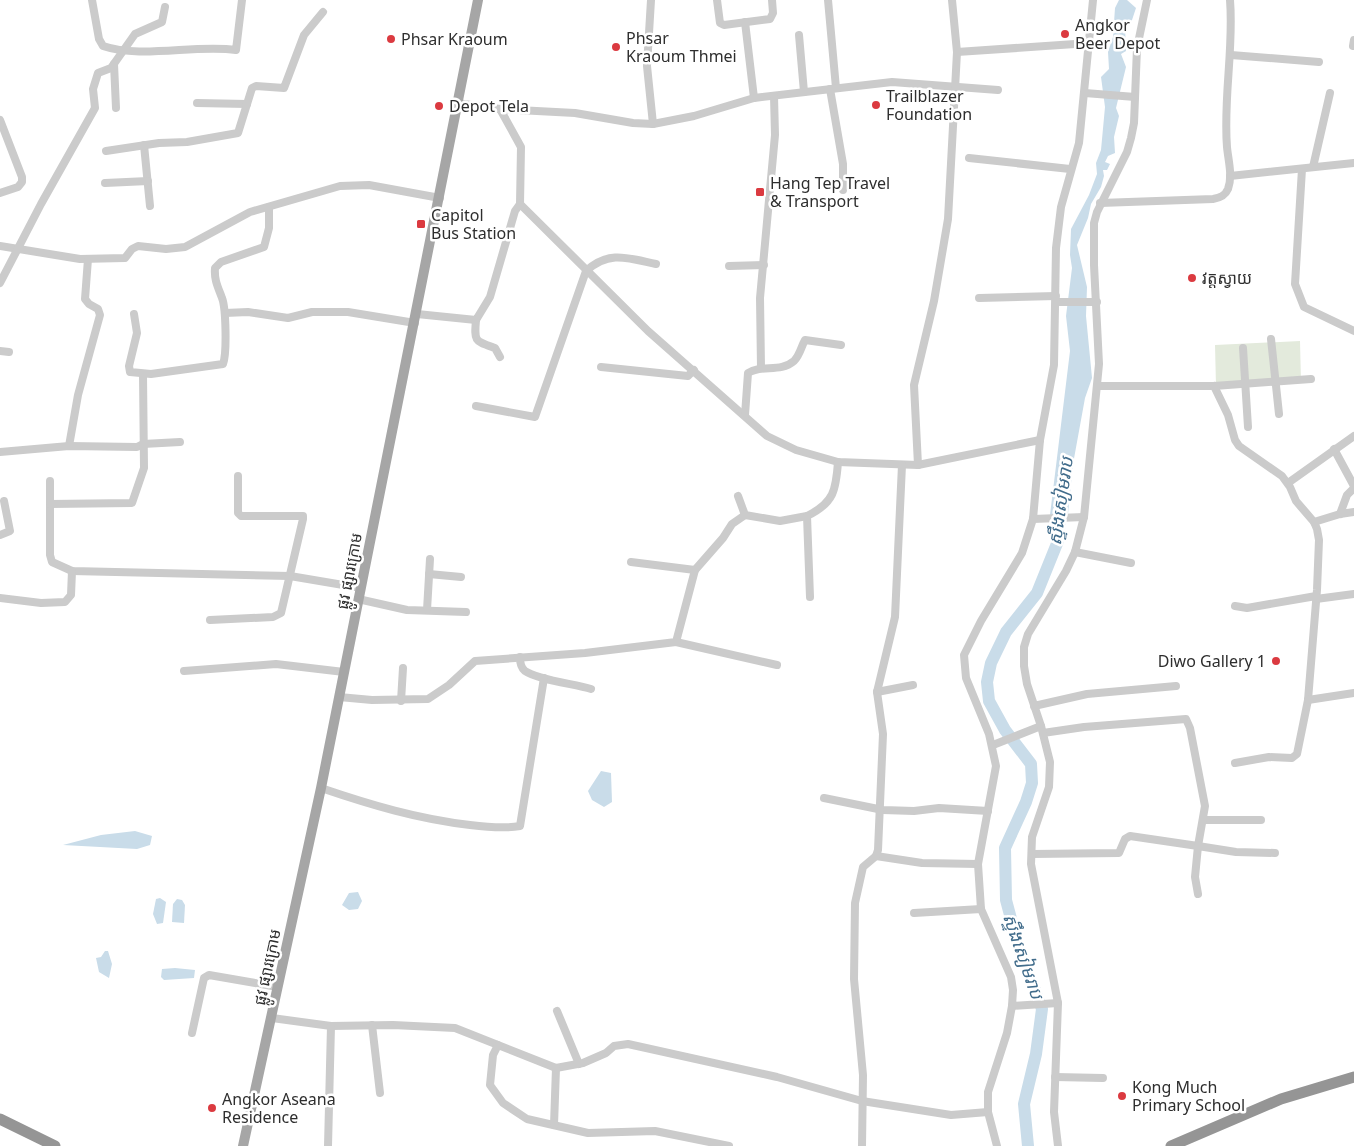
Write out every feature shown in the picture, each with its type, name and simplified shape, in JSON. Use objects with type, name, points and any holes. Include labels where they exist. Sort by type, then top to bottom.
[{"type":"highway","points":[[1171,1146],[1281,1099],[1354,1077]]},
{"type":"highway","points":[[0,1119],[55,1146]]},
{"type":"main road","name":"ផ្លូវ ផ្សារក្រោម","points":[[244,1146],[321,788],[478,0]]},
{"type":"street","points":[[92,0],[99,39],[103,46],[123,49],[236,50],[242,0]]},
{"type":"street","points":[[651,0],[647,66],[653,124]]},
{"type":"street","points":[[717,0],[720,23],[724,25],[770,19],[773,13],[772,0]]},
{"type":"street","points":[[828,0],[833,89],[843,164],[843,190]]},
{"type":"street","points":[[918,465],[914,385],[934,301],[948,220],[957,52],[952,0]]},
{"type":"street","points":[[997,1146],[988,1112],[988,1092],[1007,1032],[1012,1006],[1011,977],[981,909],[978,864],[996,771],[993,745],[966,678],[964,655],[981,621],[1022,553],[1037,519],[1040,440],[1054,365],[1056,248],[1061,207],[1070,169],[1079,143],[1093,0]]},
{"type":"street","points":[[1058,1146],[1054,1112],[1056,1003],[1034,881],[1032,854],[1032,837],[1049,787],[1050,762],[1025,675],[1024,647],[1028,634],[1057,589],[1075,552],[1098,386],[1100,342],[1094,302],[1094,223],[1100,203],[1127,152],[1134,123],[1132,97],[1137,48],[1147,0]]},
{"type":"street","points":[[1100,203],[1217,199],[1228,190],[1230,176],[1225,116],[1231,55],[1230,0]]},
{"type":"street","points":[[0,283],[40,204],[95,108],[94,89],[96,76],[114,64],[135,34],[162,22],[165,7]]},
{"type":"street","points":[[106,151],[236,135],[240,131],[246,104],[254,86],[284,88],[304,35],[323,12]]},
{"type":"street","points":[[745,22],[754,98]]},
{"type":"street","points":[[799,35],[804,92]]},
{"type":"street","points":[[957,52],[1090,43]]},
{"type":"street","points":[[1231,55],[1319,62]]},
{"type":"street","points":[[114,64],[116,108]]},
{"type":"street","points":[[457,103],[500,109],[576,113],[633,123],[653,124],[694,116],[754,98],[892,82],[998,90]]},
{"type":"street","points":[[1085,93],[1132,97]]},
{"type":"street","points":[[1313,167],[1330,93]]},
{"type":"street","points":[[761,368],[760,298],[775,135],[774,96]]},
{"type":"street","points":[[198,103],[246,104]]},
{"type":"street","points":[[500,109],[521,147],[520,204],[515,211],[490,297],[476,320],[475,335],[478,342],[495,348],[500,357]]},
{"type":"street","points":[[0,120],[22,177],[22,182],[18,187],[0,193]]},
{"type":"street","points":[[144,145],[150,206]]},
{"type":"street","points":[[969,158],[1070,169]]},
{"type":"street","points":[[1230,176],[1354,163]]},
{"type":"street","points":[[1302,169],[1295,284],[1304,307],[1354,331]]},
{"type":"street","points":[[105,183],[148,180]]},
{"type":"street","points":[[0,246],[88,259],[125,258],[138,246],[166,249],[185,247],[246,214],[315,195],[323,190],[354,184],[440,198]]},
{"type":"street","points":[[520,204],[586,271],[767,436],[796,450],[838,462],[918,465],[1040,440]]},
{"type":"street","points":[[134,314],[137,333],[128,369],[130,372],[143,375],[223,364],[225,313],[222,298],[216,288],[214,268],[221,262],[264,247],[269,228],[269,207]]},
{"type":"street","points":[[476,406],[535,417],[586,271],[596,262],[617,256],[656,264]]},
{"type":"street","points":[[69,446],[78,395],[100,315],[98,309],[88,304],[85,299],[88,259]]},
{"type":"street","points":[[729,266],[764,266]]},
{"type":"street","points":[[979,298],[1056,299],[1065,302],[1094,302]]},
{"type":"street","points":[[225,313],[248,312],[288,318],[312,312],[348,312],[416,318],[476,320]]},
{"type":"street","points":[[1271,339],[1274,382],[1279,414]]},
{"type":"street","points":[[745,415],[748,373],[761,368],[774,368],[793,361],[805,340],[841,345]]},
{"type":"street","points":[[1243,348],[1248,427]]},
{"type":"street","points":[[0,351],[10,352]]},
{"type":"street","points":[[601,367],[688,376],[694,370]]},
{"type":"street","points":[[50,504],[132,503],[144,468],[143,375]]},
{"type":"street","points":[[1098,386],[1214,386],[1310,379]]},
{"type":"street","points":[[1214,386],[1239,446],[1270,466],[1288,483],[1296,501],[1314,522],[1319,540],[1308,700],[1297,754],[1292,758],[1269,757],[1235,763]]},
{"type":"street","points":[[1288,483],[1354,436]]},
{"type":"street","points":[[0,452],[69,446],[137,447],[143,444],[180,442]]},
{"type":"street","points":[[1334,449],[1354,487],[1347,495],[1340,514]]},
{"type":"street","points":[[676,642],[695,570],[723,538],[732,524],[745,515],[780,521],[807,516],[820,510],[830,501],[836,484],[838,462]]},
{"type":"street","points":[[862,1146],[863,1075],[854,979],[855,903],[863,867],[876,856],[878,850],[878,810],[883,734],[876,692],[894,623],[902,464]]},
{"type":"street","points":[[210,620],[278,616],[281,613],[303,516],[241,516],[238,513],[238,476]]},
{"type":"street","points":[[50,481],[51,559],[55,564],[72,571],[290,576],[359,594],[407,610],[466,612]]},
{"type":"street","points":[[738,496],[745,515]]},
{"type":"street","points":[[0,535],[10,531],[4,501]]},
{"type":"street","points":[[1314,522],[1354,512]]},
{"type":"street","points":[[807,516],[810,596]]},
{"type":"street","points":[[1037,519],[1081,517]]},
{"type":"street","points":[[1075,552],[1131,563]]},
{"type":"street","points":[[427,610],[430,559]]},
{"type":"street","points":[[631,562],[695,570]]},
{"type":"street","points":[[0,598],[34,603],[65,602],[71,595],[72,571]]},
{"type":"street","points":[[429,574],[461,577]]},
{"type":"street","points":[[1235,606],[1247,608],[1316,597],[1354,594]]},
{"type":"street","points":[[339,697],[400,701],[431,698],[475,661],[585,654],[676,642],[777,664]]},
{"type":"street","points":[[520,657],[521,666],[525,671],[544,678],[591,688]]},
{"type":"street","points":[[184,671],[276,664],[344,672]]},
{"type":"street","points":[[400,701],[403,668]]},
{"type":"street","points":[[321,788],[371,805],[432,820],[499,827],[520,826],[544,678]]},
{"type":"street","points":[[876,692],[913,685]]},
{"type":"street","points":[[1034,706],[1087,694],[1176,686]]},
{"type":"street","points":[[1308,700],[1354,693]]},
{"type":"street","points":[[993,745],[1027,732],[1042,729],[1186,720],[1190,728],[1204,798],[1195,877],[1198,894]]},
{"type":"street","points":[[824,798],[878,810],[914,811],[940,808],[988,811]]},
{"type":"street","points":[[1203,820],[1261,820]]},
{"type":"street","points":[[1032,854],[1119,853],[1127,837],[1135,835],[1236,852],[1275,853]]},
{"type":"street","points":[[876,856],[922,863],[978,864]]},
{"type":"street","points":[[914,913],[981,909]]},
{"type":"street","points":[[192,1033],[204,978],[209,975],[278,987]]},
{"type":"street","points":[[1012,1006],[1056,1003]]},
{"type":"street","points":[[557,1011],[579,1064]]},
{"type":"street","points":[[272,1018],[331,1026],[372,1025],[456,1028],[556,1068],[579,1064],[606,1053],[614,1046],[628,1044],[777,1077],[862,1101],[951,1115],[988,1112]]},
{"type":"street","points":[[372,1025],[380,1092]]},
{"type":"street","points":[[328,1146],[331,1026]]},
{"type":"street","points":[[498,1045],[493,1055],[489,1080],[493,1091],[503,1103],[527,1119],[588,1133],[655,1131],[730,1146]]},
{"type":"street","points":[[554,1125],[556,1068]]},
{"type":"street","points":[[1055,1077],[1103,1078]]},
{"type":"shaded area","points":[[1300,341],[1301,383],[1216,386],[1215,345]]},
{"type":"water","name":"ស្ទឹងសៀមរាប","points":[[1119,0],[1127,0],[1136,8],[1132,20],[1125,26],[1126,51],[1121,54],[1126,67],[1116,108],[1119,116],[1114,137],[1115,153],[1108,156],[1105,162],[1110,164],[1107,170],[1103,170],[1104,176],[1101,187],[1091,204],[1088,218],[1077,245],[1087,287],[1086,316],[1092,378],[1085,398],[1073,464],[1068,514],[1050,515],[1070,351],[1066,316],[1072,268],[1070,255],[1071,229],[1089,195],[1097,174],[1096,163],[1101,150],[1105,107],[1101,77],[1109,69],[1108,52],[1113,37],[1115,8]]},
{"type":"water","points":[[601,771],[611,773],[612,802],[604,807],[592,800],[588,791]]},
{"type":"water","points":[[135,831],[152,836],[150,845],[137,849],[63,845],[101,835]]},
{"type":"water","points":[[358,892],[362,901],[358,909],[349,910],[342,905],[349,893]]},
{"type":"water","points":[[160,898],[166,902],[163,923],[157,924],[153,914],[156,899]]},
{"type":"water","points":[[177,899],[182,900],[185,905],[184,923],[172,922],[173,904]]},
{"type":"water","points":[[105,951],[108,951],[112,964],[109,978],[99,972],[96,958],[101,957]]},
{"type":"water","points":[[162,969],[195,970],[194,978],[164,980],[161,977]]},
{"type":"waterway","name":"ស្ទឹងសៀមរាប","points":[[1028,1146],[1024,1104],[1036,1054],[1042,1009],[1018,945],[1006,900],[1005,848],[1026,802],[1032,783],[1031,764],[1005,730],[989,701],[987,682],[991,663],[1006,632],[1037,593],[1058,541],[1061,506]]},
{"type":"place","name":"Angkor Beer Depot","points":[[1065,34]]},
{"type":"place","name":"Phsar Kraoum","points":[[391,39]]},
{"type":"place","name":"Phsar Kraoum Thmei","points":[[616,47]]},
{"type":"place","name":"Trailblazer Foundation","points":[[876,105]]},
{"type":"place","name":"Depot Tela","points":[[439,106]]},
{"type":"place","name":"Hang Tep Travel & Transport","points":[[760,192]]},
{"type":"place","name":"Capitol Bus Station","points":[[421,224]]},
{"type":"place","name":"វត្តស្វាយ","points":[[1192,278]]},
{"type":"place","name":"Diwo Gallery 1","points":[[1276,661]]},
{"type":"place","name":"Kong Much Primary School","points":[[1122,1096]]},
{"type":"place","name":"Angkor Aseana Residence","points":[[212,1108]]}]
